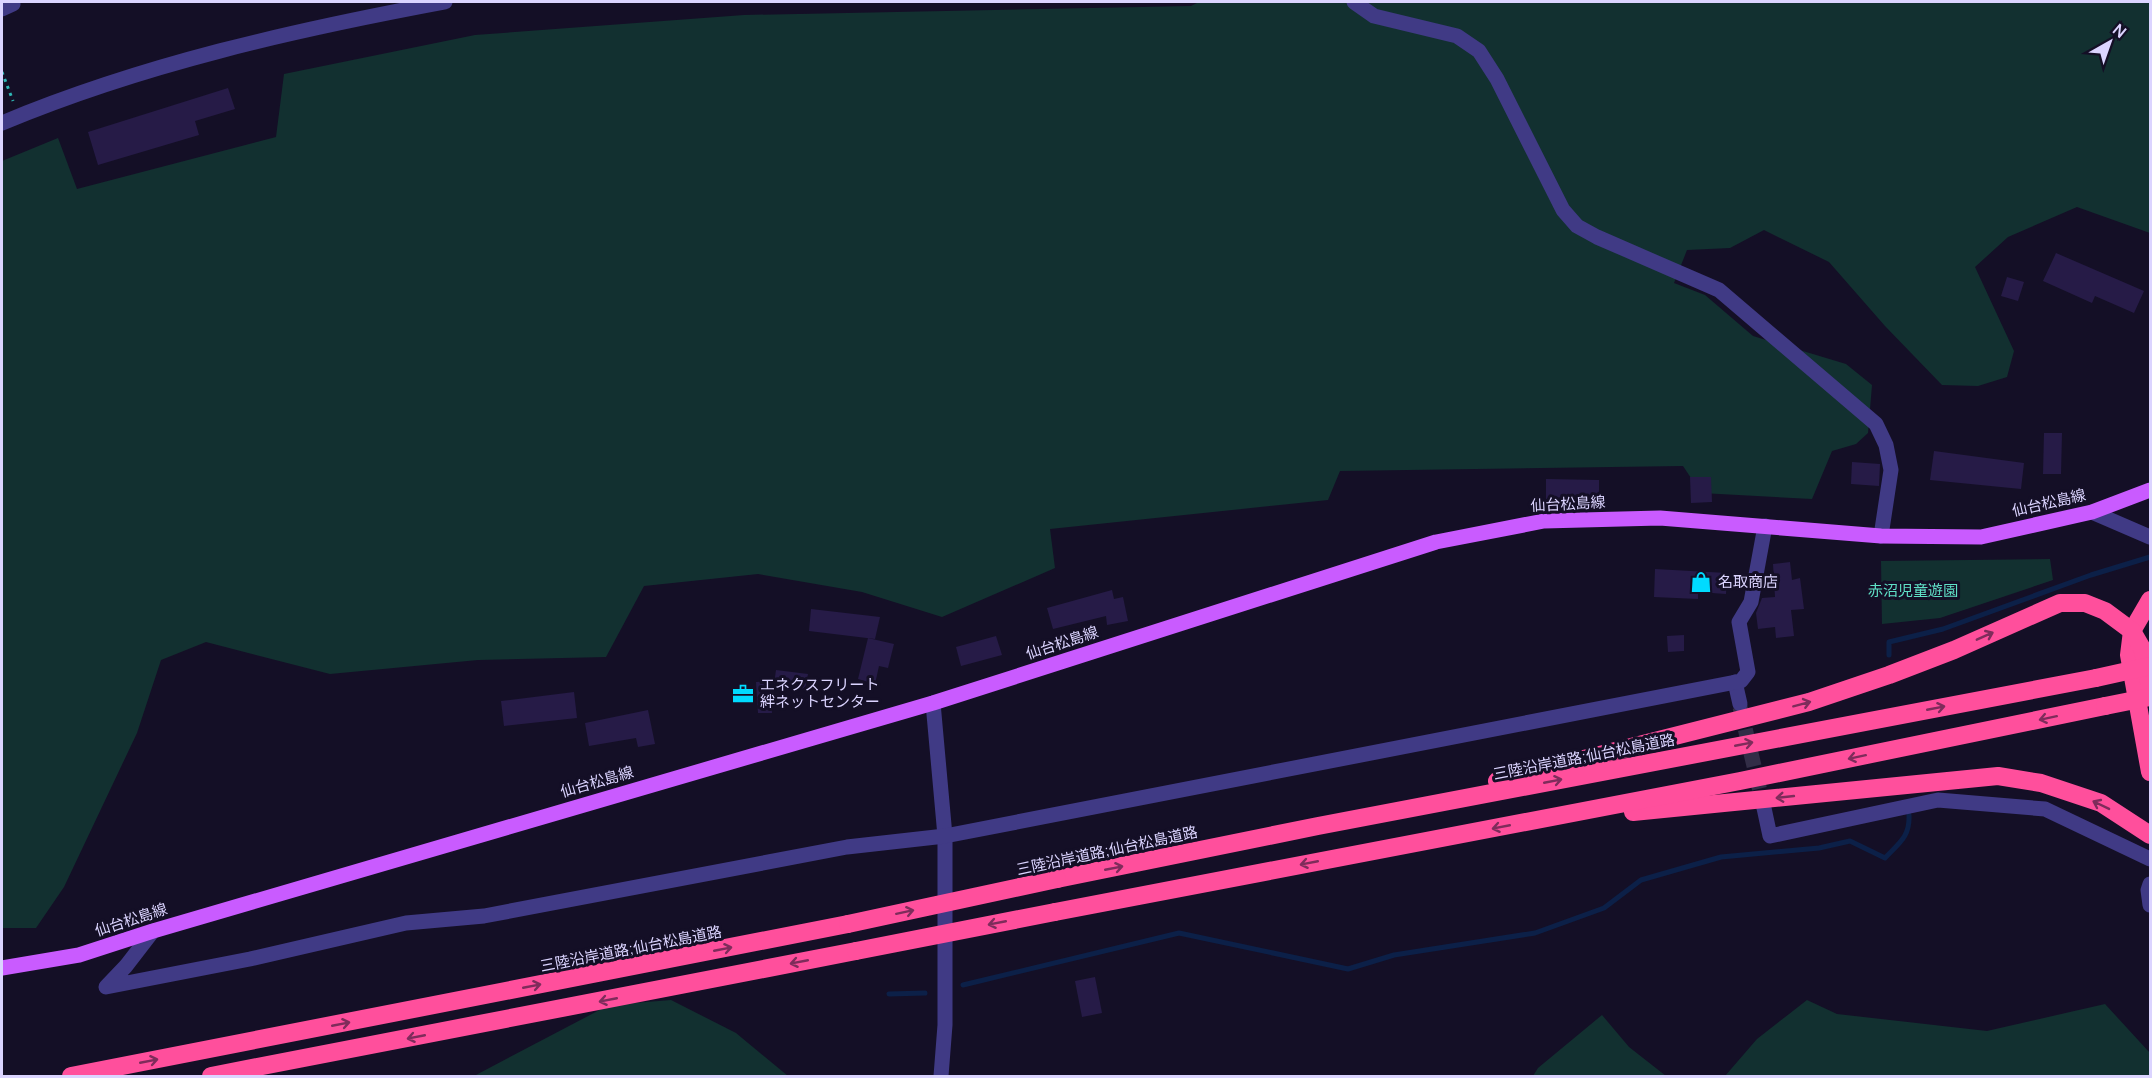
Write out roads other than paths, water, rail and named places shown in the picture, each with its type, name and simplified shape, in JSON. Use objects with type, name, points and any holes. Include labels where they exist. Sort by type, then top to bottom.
[{"type":"highway","points":[[2151,600],[2132,632],[2129,655],[2151,772]]},
{"type":"highway","points":[[1318,826],[1809,702],[1954,650],[2060,603],[2085,603],[2105,611],[2132,632],[2143,650],[2151,688]]},
{"type":"highway","name":"三陸沿岸道路;仙台松島道路","points":[[71,1077],[848,924],[1318,826],[2151,666]]},
{"type":"highway","points":[[211,1077],[1740,781],[2151,697]]},
{"type":"highway","points":[[1532,821],[1998,776],[2041,783],[2101,803],[2151,835]]},
{"type":"main road","name":"仙台松島線","points":[[2,968],[79,955],[153,931],[933,703],[1436,542],[1544,521],[1660,518],[1881,536],[1981,537],[2092,512],[2151,490]]},
{"type":"street","points":[[2,9],[13,4],[12,2]]},
{"type":"street","points":[[2,123],[135,75],[312,27],[445,2]]},
{"type":"street","points":[[1354,2],[1374,16],[1457,36],[1479,51],[1497,79],[1563,210],[1577,226],[1597,237],[1719,290],[1876,424],[1886,445],[1891,470],[1881,536]]},
{"type":"street","points":[[2092,512],[2151,537]]},
{"type":"street","points":[[153,931],[126,966],[106,987],[250,959],[406,923],[484,916],[847,847],[945,837],[1741,681],[1748,672],[1739,622],[1751,602],[1765,526]]},
{"type":"street","points":[[1735,682],[1740,704]]},
{"type":"street","points":[[933,703],[945,837],[945,1025],[942,1077]]},
{"type":"street","points":[[1764,808],[1770,836],[1938,800],[2045,809],[2151,859]]},
{"type":"street","points":[[2151,884],[2148,890],[2151,905]]},
{"type":"waterway","points":[[1889,655],[1889,642],[1943,629],[2091,575],[2150,557]]},
{"type":"waterway","points":[[963,985],[1179,933],[1348,969],[1394,955],[1535,933],[1604,908],[1641,880],[1721,857],[1819,848],[1850,841],[1885,858],[1906,834],[1909,815]]},
{"type":"waterway","points":[[889,994],[925,993]]},
{"type":"tunnel","points":[[1740,707],[1764,808]]},
{"type":"place","name":"名取商店","points":[[1701,582]]},
{"type":"place","name":"エネクスフリート 絆ネットセンター","points":[[743,694]]},
{"type":"park label","name":"赤沼児童遊園","points":[[1913,591]]}]
